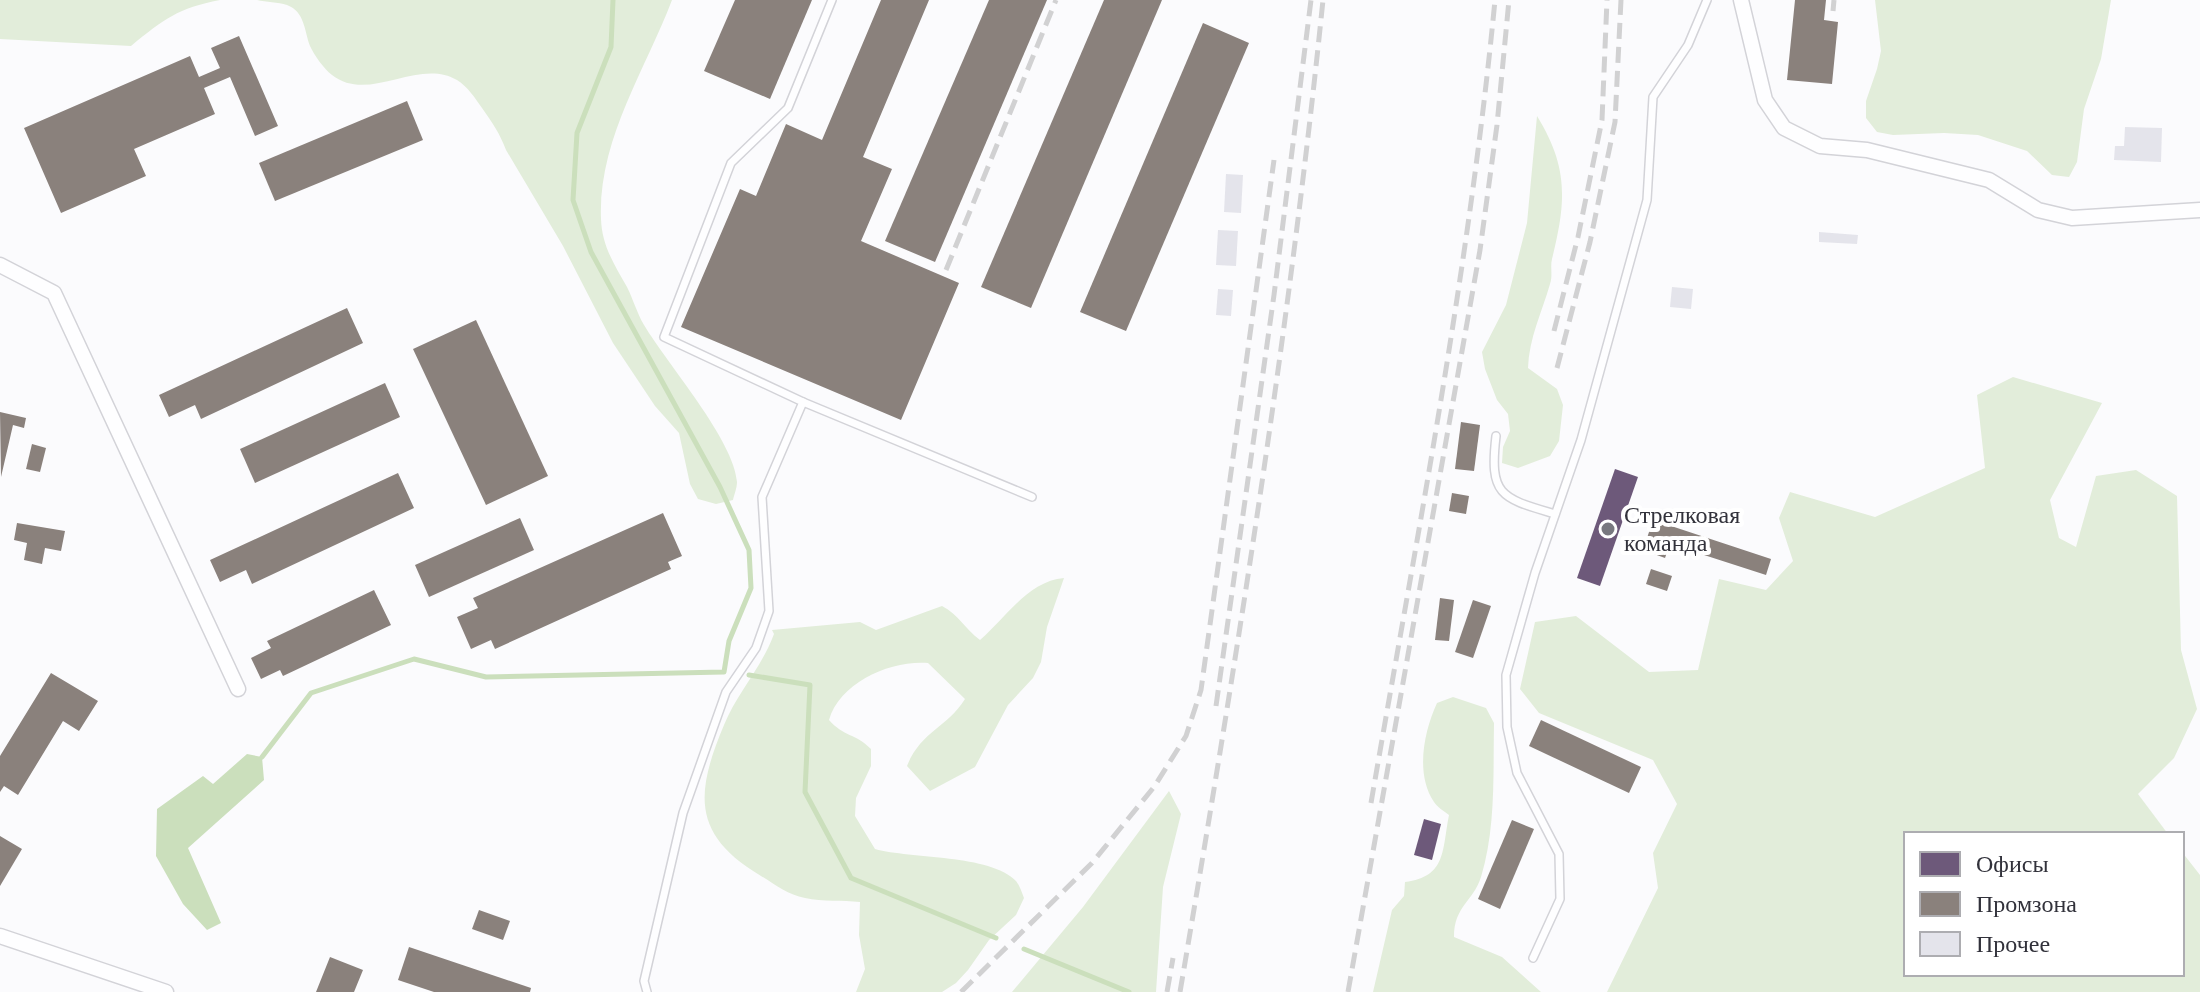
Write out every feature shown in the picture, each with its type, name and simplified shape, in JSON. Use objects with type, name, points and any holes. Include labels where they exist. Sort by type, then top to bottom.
[{"type":"street","points":[[1741,0],[1765,100],[1784,128],[1820,146],[1867,150],[1989,180],[2038,210],[2072,218],[2200,210]]},
{"type":"street","points":[[0,265],[54,293],[238,689]]},
{"type":"street","points":[[0,936],[166,992]]},
{"type":"lane","points":[[832,0],[788,108],[731,163],[664,337],[803,402],[1032,497]]},
{"type":"lane","points":[[1533,958],[1560,899],[1559,854],[1517,773],[1507,727],[1506,675],[1535,573],[1581,440],[1647,200],[1653,97],[1688,45],[1707,0]]},
{"type":"lane","points":[[647,992],[644,981],[683,813],[726,692],[756,648],[769,611],[762,497],[803,402]]},
{"type":"lane","points":[[1496,436],[1493,468],[1502,493],[1519,503],[1555,514]]},
{"type":"shaded area","points":[[0,0],[220,0],[172,16],[131,46],[0,39]]},
{"type":"shaded area","points":[[257,0],[672,0],[615,134],[602,190],[602,229],[610,254],[644,325],[725,445],[737,482],[733,500],[716,504],[698,499],[690,484],[679,433],[655,406],[613,343],[563,246],[496,128],[468,89],[442,74],[362,85],[346,83],[332,75],[317,58],[303,22],[293,8]]},
{"type":"shaded area","points":[[1875,0],[2111,0],[2101,59],[2084,109],[2077,162],[2069,177],[2052,175],[2027,151],[1978,135],[1893,135],[1877,132],[1866,118],[1866,101],[1881,51]]},
{"type":"shaded area","points":[[1537,116],[1560,169],[1562,202],[1551,262],[1551,281],[1533,336],[1528,368],[1557,389],[1563,405],[1559,441],[1550,456],[1518,468],[1502,463],[1503,447],[1510,431],[1508,414],[1497,400],[1482,352],[1506,305],[1527,223]]},
{"type":"shaded area","points":[[2013,377],[2102,403],[2050,500],[2059,538],[2076,547],[2096,476],[2136,470],[2177,496],[2181,650],[2197,709],[2174,758],[2138,794],[2166,832],[1904,832],[1904,976],[2184,976],[2184,855],[2200,875],[2200,992],[1607,992],[1658,888],[1653,853],[1677,804],[1653,760],[1539,713],[1520,689],[1535,622],[1576,616],[1649,672],[1698,670],[1719,579],[1766,590],[1793,561],[1779,518],[1790,492],[1875,517],[1985,468],[1977,395]]},
{"type":"shaded area","points":[[1064,578],[1047,627],[1041,662],[1033,678],[1008,705],[975,767],[930,791],[907,766],[919,745],[965,699],[928,663],[898,665],[869,676],[855,684],[835,707],[829,720],[871,749],[871,766],[856,798],[855,816],[875,849],[988,866],[1016,881],[1024,898],[1016,915],[989,940],[956,983],[942,992],[856,992],[865,969],[859,935],[860,902],[812,899],[788,892],[738,861],[711,828],[706,811],[708,772],[729,713],[763,658],[774,634],[772,630],[860,622],[876,630],[942,606],[980,640],[1028,593]]},
{"type":"shaded area","points":[[1453,697],[1486,708],[1494,723],[1493,801],[1486,858],[1478,885],[1457,918],[1454,937],[1502,957],[1541,992],[1373,992],[1392,910],[1404,896],[1405,882],[1429,874],[1436,868],[1443,850],[1449,815],[1435,804],[1428,791],[1423,766],[1425,739],[1437,703]]},
{"type":"shaded area","points":[[247,754],[262,757],[264,780],[188,848],[221,923],[207,930],[183,904],[156,856],[157,809],[203,776],[213,784]]},
{"type":"shaded area","points":[[1169,791],[1181,814],[1163,887],[1156,992],[1012,992],[1083,907]]},
{"type":"building: Офисы","points":[[1615,469],[1638,477],[1600,586],[1577,578]]},
{"type":"building: Офисы","points":[[1424,819],[1441,824],[1432,860],[1414,855]]},
{"type":"building: Промзона","points":[[735,0],[812,0],[770,99],[704,71]]},
{"type":"building: Промзона","points":[[881,0],[929,0],[863,157],[892,169],[861,241],[959,283],[901,420],[681,327],[740,189],[756,196],[786,124],[822,140]]},
{"type":"building: Промзона","points":[[989,0],[1047,0],[935,262],[885,241]]},
{"type":"building: Промзона","points":[[1104,0],[1162,0],[1031,308],[981,287]]},
{"type":"building: Промзона","points":[[1795,0],[1826,0],[1824,20],[1838,22],[1832,84],[1787,80]]},
{"type":"building: Промзона","points":[[1203,23],[1249,43],[1126,331],[1080,312]]},
{"type":"building: Промзона","points":[[239,36],[278,126],[255,136],[230,77],[204,88],[215,114],[134,149],[146,176],[61,213],[24,128],[190,56],[199,77],[220,68],[211,48]]},
{"type":"building: Промзона","points":[[407,101],[423,140],[275,201],[259,163]]},
{"type":"building: Промзона","points":[[347,308],[363,343],[201,419],[195,405],[169,417],[159,395]]},
{"type":"building: Промзона","points":[[476,320],[548,476],[486,505],[413,349]]},
{"type":"building: Промзона","points":[[385,383],[400,417],[255,483],[240,449]]},
{"type":"building: Промзона","points":[[0,412],[26,418],[24,428],[13,425],[1,477]]},
{"type":"building: Промзона","points":[[1461,422],[1480,425],[1474,471],[1455,469]]},
{"type":"building: Промзона","points":[[32,444],[46,448],[40,472],[26,469]]},
{"type":"building: Промзона","points":[[398,473],[414,508],[252,584],[246,570],[220,582],[210,560]]},
{"type":"building: Промзона","points":[[1452,493],[1469,496],[1466,514],[1449,511]]},
{"type":"building: Промзона","points":[[663,513],[682,556],[668,562],[671,569],[495,649],[491,640],[471,649],[457,617],[478,608],[473,598]]},
{"type":"building: Промзона","points":[[520,518],[534,550],[429,597],[415,565]]},
{"type":"building: Промзона","points":[[1653,520],[1771,559],[1766,575],[1670,544],[1665,558],[1643,550]]},
{"type":"building: Промзона","points":[[17,523],[65,531],[61,551],[45,548],[42,564],[24,560],[27,543],[14,540]]},
{"type":"building: Промзона","points":[[1651,569],[1672,576],[1667,591],[1646,584]]},
{"type":"building: Промзона","points":[[374,590],[391,625],[283,676],[280,670],[261,679],[251,658],[271,648],[267,641]]},
{"type":"building: Промзона","points":[[1440,598],[1454,600],[1449,641],[1435,640]]},
{"type":"building: Промзона","points":[[1473,600],[1491,606],[1473,658],[1455,652]]},
{"type":"building: Промзона","points":[[51,673],[98,701],[79,731],[63,721],[18,795],[4,786],[0,792],[0,756]]},
{"type":"building: Промзона","points":[[1541,720],[1641,767],[1629,793],[1529,746]]},
{"type":"building: Промзона","points":[[1512,820],[1534,829],[1500,909],[1478,899]]},
{"type":"building: Промзона","points":[[0,836],[22,849],[0,886]]},
{"type":"building: Промзона","points":[[479,910],[510,921],[503,940],[472,929]]},
{"type":"building: Промзона","points":[[409,947],[531,988],[530,992],[434,992],[398,980]]},
{"type":"building: Промзона","points":[[330,957],[363,970],[354,992],[316,992]]},
{"type":"building: Прочее","points":[[2125,127],[2162,128],[2161,162],[2114,160],[2115,146],[2124,146]]},
{"type":"building: Прочее","points":[[1226,174],[1243,175],[1241,213],[1224,212]]},
{"type":"building: Прочее","points":[[1218,230],[1238,231],[1236,266],[1216,265]]},
{"type":"building: Прочее","points":[[1819,232],[1858,235],[1857,244],[1819,242]]},
{"type":"building: Прочее","points":[[1672,287],[1693,289],[1691,309],[1670,307]]},
{"type":"building: Прочее","points":[[1218,289],[1233,290],[1231,316],[1216,315]]},
{"type":"waterway","points":[[262,757],[311,693],[414,659],[486,677],[724,672],[729,641],[751,588],[749,550],[720,487],[591,252],[573,200],[577,133],[611,47],[613,0]]},
{"type":"waterway","points":[[749,675],[810,685],[805,792],[851,878],[996,938]]},
{"type":"waterway","points":[[1024,949],[1129,992]]},
{"type":"railway","points":[[946,270],[1056,0]]},
{"type":"railway","points":[[1216,706],[1274,295],[1311,0]]},
{"type":"railway","points":[[1180,992],[1260,498],[1294,249],[1323,0]]},
{"type":"railway","points":[[1371,803],[1456,302],[1495,0]]},
{"type":"railway","points":[[1348,992],[1480,250],[1497,125],[1509,0]]},
{"type":"railway","points":[[1554,331],[1578,237],[1602,120],[1607,0]]},
{"type":"railway","points":[[1557,368],[1590,242],[1615,122],[1621,0]]},
{"type":"railway","points":[[1833,11],[1834,0]]},
{"type":"railway","points":[[961,992],[1092,863],[1154,787],[1186,736],[1201,690],[1274,160]]},
{"type":"railway","points":[[1167,992],[1173,958]]},
{"type":"place","name":"Стрелковая команда","points":[[1608,529]]}]
